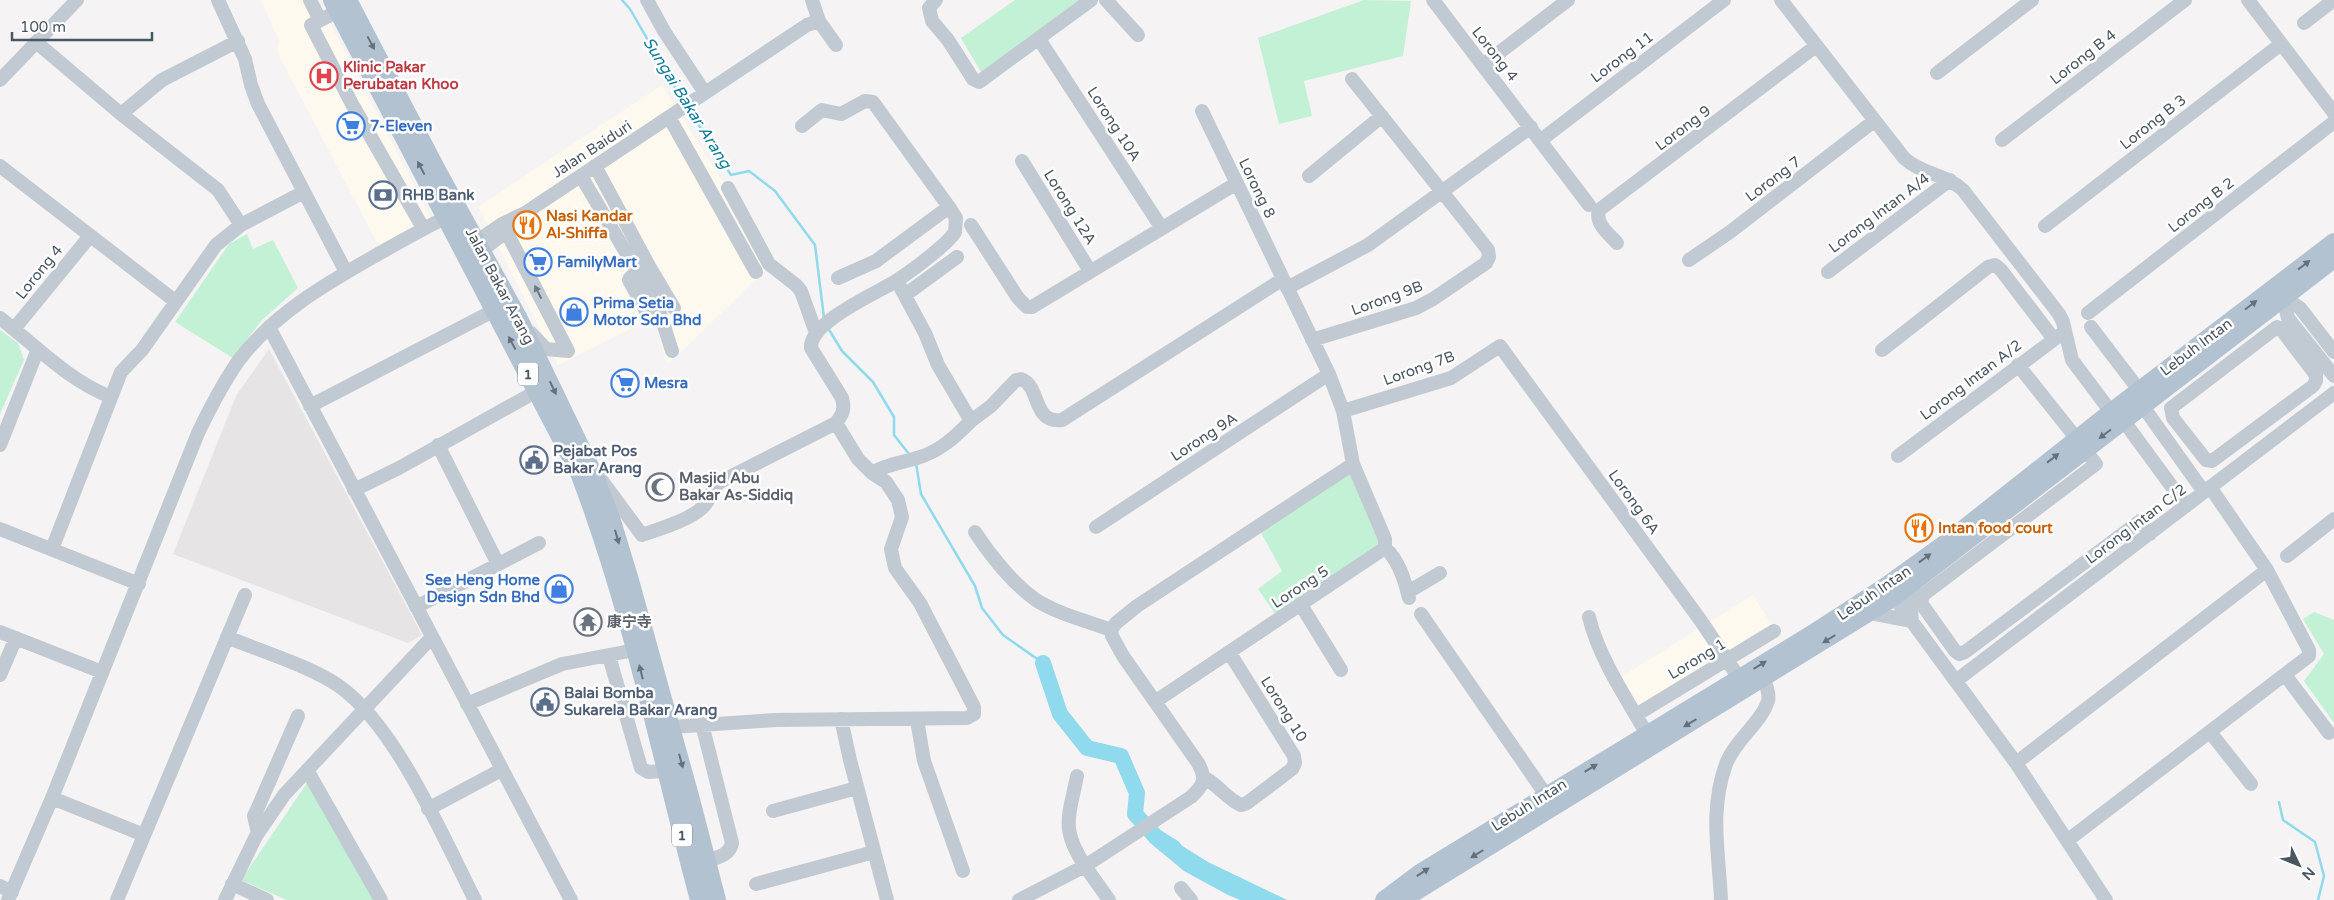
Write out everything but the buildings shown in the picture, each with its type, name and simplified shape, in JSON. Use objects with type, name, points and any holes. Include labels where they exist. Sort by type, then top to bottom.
[{"type":"main road","name":"Jalan Bakar Arang","points":[[340,4],[579,473],[595,514],[635,650],[699,900]]},
{"type":"main road","name":"Jalan Bakar Arang","points":[[340,4],[518,317],[590,464],[611,518],[672,727],[717,900]]},
{"type":"main road","name":"Lebuh Intan","points":[[2279,293],[2334,242]]},
{"type":"main road","name":"Lebuh Intan","points":[[1402,900],[1870,613],[1890,592],[1947,542],[2279,293],[2334,259]]},
{"type":"main road","name":"Lebuh Intan","points":[[1384,900],[1420,874],[1546,795],[1739,678],[1890,592],[1914,582],[1978,544],[2080,444]]},
{"type":"main road","points":[[1947,542],[1964,534],[1970,535],[1978,544]]},
{"type":"street","points":[[0,80],[77,0]]},
{"type":"street","points":[[218,0],[238,41],[258,104],[346,272]]},
{"type":"street","points":[[310,0],[316,23],[352,104],[423,228]]},
{"type":"street","points":[[647,0],[700,97]]},
{"type":"street","points":[[812,0],[819,21],[836,45]]},
{"type":"street","points":[[936,0],[930,8],[932,20],[976,81],[983,80],[1091,0]]},
{"type":"street","points":[[1106,0],[1138,35]]},
{"type":"street","name":"Lorong 4","points":[[1433,0],[1589,205]]},
{"type":"street","points":[[1483,65],[1568,0]]},
{"type":"street","name":"Lorong 11","points":[[1541,140],[1724,0]]},
{"type":"street","points":[[1781,0],[1874,122],[1912,166],[1950,180],[1963,190],[2053,306],[2063,322],[2059,335]]},
{"type":"street","points":[[1937,73],[2032,0]]},
{"type":"street","name":"Lorong B 4","points":[[2002,140],[2185,0]]},
{"type":"street","points":[[2248,0],[2334,113]]},
{"type":"street","points":[[2304,23],[2334,0]]},
{"type":"street","points":[[316,23],[340,4]]},
{"type":"street","name":"Jalan Baiduri","points":[[479,247],[502,224],[525,213],[807,25],[819,21]]},
{"type":"street","name":"Lorong 10A","points":[[1039,38],[1161,227]]},
{"type":"street","points":[[121,114],[162,80],[238,41]]},
{"type":"street","points":[[36,42],[121,114],[218,190],[241,225]]},
{"type":"street","name":"Lorong B 3","points":[[2045,226],[2281,44]]},
{"type":"street","name":"Lorong 9","points":[[1617,243],[1602,226],[1597,217],[1599,210],[1816,46]]},
{"type":"street","points":[[1352,79],[1441,190]]},
{"type":"street","points":[[590,464],[642,535],[670,525],[703,507],[711,490],[720,482],[836,423],[842,415],[844,406],[842,398],[811,348],[812,340],[819,331],[844,311],[897,281],[953,236],[957,222],[949,207],[873,102],[865,101],[841,114],[822,110],[802,126]]},
{"type":"street","name":"Lorong 8","points":[[1202,111],[1329,374],[1343,411],[1353,464]]},
{"type":"street","points":[[674,114],[756,272]]},
{"type":"street","points":[[1309,176],[1382,116]]},
{"type":"street","name":"Lorong 7","points":[[1690,260],[1730,232],[1874,122]]},
{"type":"street","name":"Lorong B 2","points":[[2088,313],[2334,122]]},
{"type":"street","points":[[872,473],[894,463],[914,459],[946,444],[990,406],[1016,380],[1021,379],[1028,383],[1047,418],[1055,421],[1062,420],[1285,284],[1368,245],[1441,190],[1531,127]]},
{"type":"street","name":"Lorong 12A","points":[[1022,160],[1090,271]]},
{"type":"street","points":[[0,166],[175,301]]},
{"type":"street","points":[[595,166],[643,269]]},
{"type":"street","points":[[581,176],[643,269],[674,308]]},
{"type":"street","name":"Lorong Intan A/4","points":[[1828,272],[1950,180]]},
{"type":"street","points":[[971,225],[1018,298],[1027,307],[1039,305],[1161,227],[1237,183]]},
{"type":"street","points":[[728,188],[769,264],[801,292],[819,331]]},
{"type":"street","name":"Lorong 9B","points":[[1312,340],[1416,308],[1433,299],[1486,263],[1489,257],[1488,250],[1441,190]]},
{"type":"street","points":[[52,550],[121,372],[142,350],[216,245],[241,225],[304,192]]},
{"type":"street","points":[[838,278],[876,261],[949,207]]},
{"type":"street","name":"Jalan Baiduri","points":[[479,247],[507,232],[525,213]]},
{"type":"street","points":[[7,893],[52,798],[210,408],[240,359],[269,327],[295,304],[346,272],[423,228],[447,217]]},
{"type":"street","points":[[507,232],[568,352],[542,347],[518,317]]},
{"type":"street","name":"Lorong 4","points":[[14,329],[90,236]]},
{"type":"street","points":[[905,295],[957,256]]},
{"type":"street","points":[[1882,350],[1988,268],[1995,265],[2059,335],[2072,360],[2186,506]]},
{"type":"street","points":[[643,269],[631,276],[629,280],[648,313],[658,307],[672,351]]},
{"type":"street","points":[[897,281],[925,333],[938,365],[971,421]]},
{"type":"street","points":[[2279,293],[2300,308],[2334,352]]},
{"type":"street","points":[[2279,293],[2288,318],[2304,348],[2316,375],[2316,381],[2212,461],[2201,456],[2172,418],[2171,408],[2277,327],[2304,348],[2334,376]]},
{"type":"street","points":[[2288,318],[2300,308]]},
{"type":"street","points":[[310,406],[495,310]]},
{"type":"street","points":[[0,318],[86,386],[111,397]]},
{"type":"street","points":[[269,327],[571,900]]},
{"type":"street","points":[[2068,840],[2309,656],[2309,650],[2267,570],[2172,447],[2141,398],[2091,327]]},
{"type":"street","name":"Lorong Intan A/2","points":[[1898,456],[2059,335]]},
{"type":"street","name":"Lorong 7B","points":[[1343,411],[1451,378],[1500,346]]},
{"type":"street","name":"Lorong 6A","points":[[1500,346],[1728,659],[1739,678]]},
{"type":"street","points":[[1,438],[38,349]]},
{"type":"street","points":[[2018,365],[2080,444]]},
{"type":"street","name":"Lorong 9A","points":[[1096,527],[1329,374]]},
{"type":"street","points":[[354,490],[399,468],[537,391]]},
{"type":"street","name":"Lorong Intan C/2","points":[[1957,680],[2334,393]]},
{"type":"street","points":[[672,727],[775,720],[967,718],[971,717],[975,711],[920,603],[894,568],[892,549],[902,517],[892,489],[858,459],[836,423]]},
{"type":"street","points":[[2172,447],[2186,436]]},
{"type":"street","points":[[438,445],[498,564]]},
{"type":"street","points":[[1019,900],[1085,866],[1135,835],[1191,797],[1203,785],[1205,778],[1198,763],[1123,656],[1112,636],[1111,630],[1116,623],[1137,606],[1353,464],[1385,539],[1385,548],[1398,567],[1409,595],[1440,573]]},
{"type":"street","points":[[2287,556],[2334,519]]},
{"type":"street","points":[[1978,544],[1921,599],[1955,651],[1959,654],[1965,652],[2026,608],[2140,521],[2150,534]]},
{"type":"street","points":[[0,529],[139,584]]},
{"type":"street","points":[[975,532],[995,560],[1037,600],[1111,630]]},
{"type":"street","points":[[416,607],[539,543]]},
{"type":"street","name":"Lorong 5","points":[[1156,701],[1385,548]]},
{"type":"street","points":[[2016,763],[2267,570]]},
{"type":"street","points":[[1912,621],[1910,598],[1914,582]]},
{"type":"street","points":[[1890,592],[1957,680],[2016,763],[2106,900]]},
{"type":"street","points":[[117,900],[245,595]]},
{"type":"street","points":[[1301,605],[1341,670]]},
{"type":"street","points":[[2026,608],[2036,620]]},
{"type":"street","points":[[1870,613],[1912,621]]},
{"type":"street","points":[[1422,614],[1546,795]]},
{"type":"street","points":[[1589,617],[1591,627],[1613,675],[1647,734]]},
{"type":"street","name":"Lorong 1","points":[[1636,715],[1774,631]]},
{"type":"street","points":[[0,632],[102,672]]},
{"type":"street","points":[[227,637],[324,677],[352,696],[390,740],[475,900]]},
{"type":"street","points":[[0,676],[16,638]]},
{"type":"street","points":[[225,900],[258,833],[284,795],[432,638]]},
{"type":"street","points":[[467,704],[562,664],[635,650]]},
{"type":"street","name":"Lorong 10","points":[[1205,778],[1214,783],[1234,802],[1241,805],[1247,803],[1292,769],[1296,763],[1294,756],[1229,652]]},
{"type":"street","points":[[609,656],[641,768],[648,772],[666,771]]},
{"type":"street","points":[[2285,675],[2329,733]]},
{"type":"street","points":[[1720,900],[1715,835],[1722,783],[1726,765],[1733,750],[1763,711],[1768,700],[1768,690],[1764,679]]},
{"type":"street","points":[[258,833],[254,816],[298,716]]},
{"type":"street","points":[[841,719],[887,900]]},
{"type":"street","points":[[917,720],[924,761],[962,870]]},
{"type":"street","points":[[702,724],[732,843],[731,849],[726,854],[707,861]]},
{"type":"street","points":[[2210,732],[2251,784]]},
{"type":"street","points":[[307,770],[381,900]]},
{"type":"street","points":[[428,809],[501,770]]},
{"type":"street","points":[[1077,776],[1067,825],[1072,846],[1109,900]]},
{"type":"street","points":[[773,811],[857,788]]},
{"type":"street","points":[[52,798],[144,835]]},
{"type":"street","points":[[756,884],[874,852]]},
{"type":"street","points":[[232,884],[267,900]]},
{"type":"street","points":[[1181,888],[1191,900]]},
{"type":"shaded area","points":[[261,0],[318,0],[437,230],[384,256],[277,52],[279,41]]},
{"type":"shaded area","points":[[662,85],[773,263],[667,365],[654,317],[558,365],[478,207]]},
{"type":"shaded area","points":[[269,349],[422,635],[408,643],[173,554],[236,396]]},
{"type":"shaded area","points":[[1753,595],[1778,635],[1634,725],[1608,685]]},
{"type":"green space","points":[[1015,0],[1080,0],[981,72],[961,38]]},
{"type":"green space","points":[[1364,0],[1411,1],[1403,56],[1304,81],[1312,116],[1279,124],[1258,38]]},
{"type":"green space","points":[[247,234],[253,249],[273,240],[298,288],[262,320],[233,358],[175,322],[229,244]]},
{"type":"green space","points":[[0,330],[18,343],[24,360],[0,414]]},
{"type":"green space","points":[[1351,469],[1381,543],[1276,615],[1258,589],[1282,571],[1260,531]]},
{"type":"green space","points":[[2314,612],[2334,620],[2334,723],[2304,681],[2324,654],[2303,619]]},
{"type":"green space","points":[[307,783],[376,900],[287,900],[241,880]]},
{"type":"water","points":[[1160,832],[1208,862],[1287,900],[1240,900],[1228,895],[1184,871],[1149,842]]},
{"type":"waterway","name":"Sungai Bakar Arang","points":[[622,0],[630,9],[683,101]]},
{"type":"waterway","name":"Sungai Bakar Arang","points":[[689,110],[731,175],[749,171],[775,191],[815,245],[824,318]]},
{"type":"waterway","name":"Sungai Bakar Arang","points":[[828,328],[842,351],[873,382],[894,417],[894,435],[909,454]]},
{"type":"waterway","name":"Sungai Bakar Arang","points":[[916,463],[921,494],[975,586],[982,608],[1003,635],[1043,663]]},
{"type":"waterway","name":"Sungai Bakar Arang","points":[[1043,663],[1060,714],[1087,748],[1121,756],[1137,793],[1135,814],[1155,836],[1174,848]]},
{"type":"waterway","points":[[2279,802],[2283,820],[2315,842],[2324,876],[2318,900]]},
{"type":"place","name":"Klinic Pakar Perubatan Khoo","points":[[324,76]]},
{"type":"place","name":"7-Eleven","points":[[351,126]]},
{"type":"place","name":"RHB Bank","points":[[383,195]]},
{"type":"place","name":"Nasi Kandar Al-Shiffa","points":[[527,225]]},
{"type":"place","name":"FamilyMart","points":[[538,262]]},
{"type":"place","name":"Prima Setia Motor Sdn Bhd","points":[[574,312]]},
{"type":"place","name":"Mesra","points":[[625,383]]},
{"type":"place","name":"Pejabat Pos Bakar Arang","points":[[534,460]]},
{"type":"place","name":"Masjid Abu Bakar As-Siddiq","points":[[660,487]]},
{"type":"place","name":"Intan food court","points":[[1919,528]]},
{"type":"place","name":"See Heng Home Design Sdn Bhd","points":[[559,589]]},
{"type":"place","name":"康宁寺","points":[[588,622]]},
{"type":"place","name":"Balai Bomba Sukarela Bakar Arang","points":[[545,702]]}]
